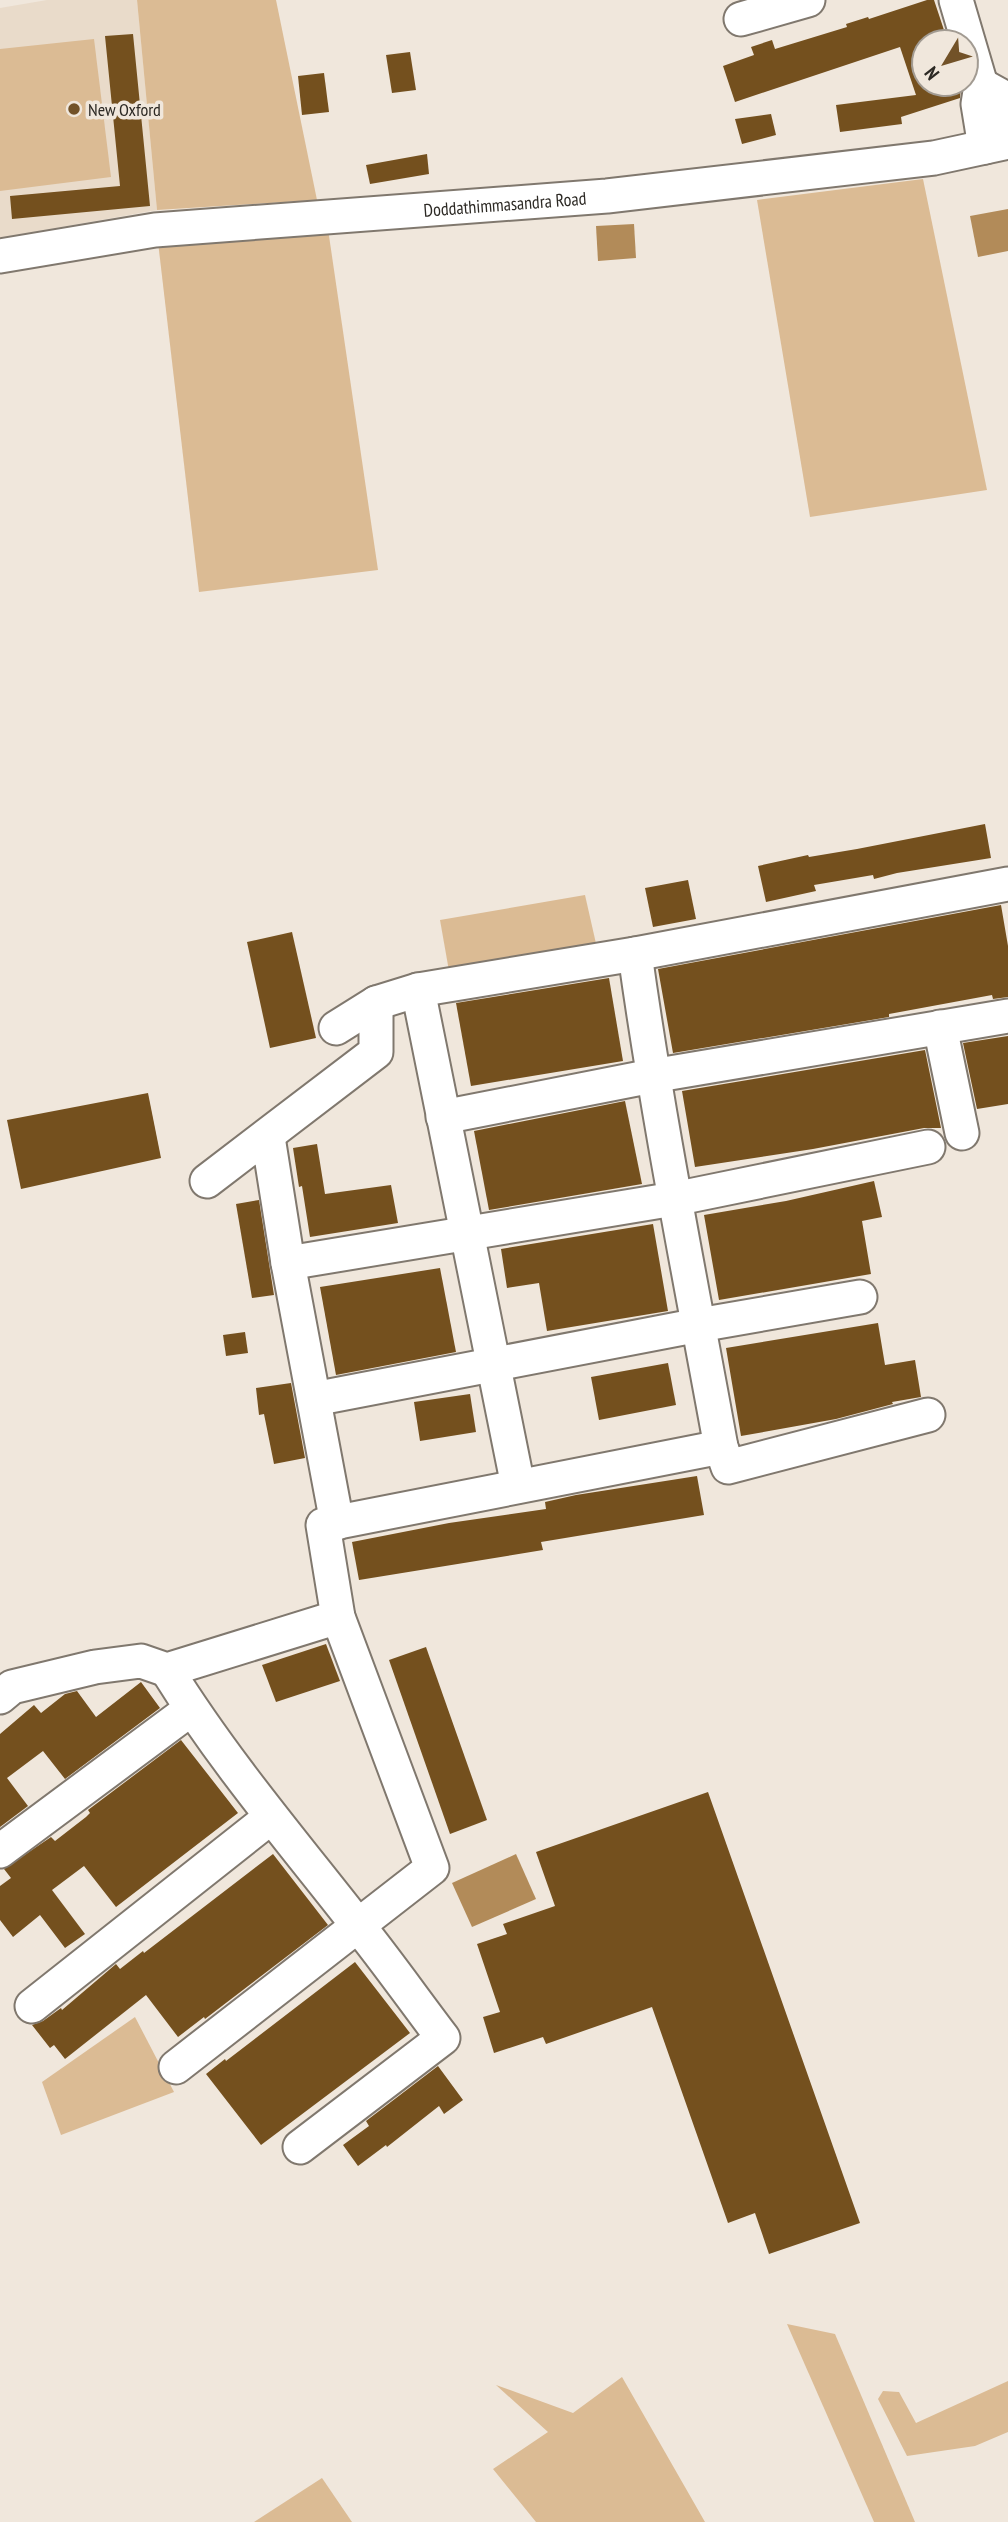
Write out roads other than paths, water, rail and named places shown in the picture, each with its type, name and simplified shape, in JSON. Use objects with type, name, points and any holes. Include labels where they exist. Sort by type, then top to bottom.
[{"type":"street","points":[[741,19],[807,0]]},
{"type":"street","points":[[956,0],[981,85],[978,104],[1000,137]]},
{"type":"street","name":"Doddathimmasandra Road","points":[[0,256],[155,230],[607,196],[934,158],[1000,137]]},
{"type":"street","points":[[336,1028],[376,1003],[418,990],[635,954],[1008,884]]},
{"type":"street","points":[[635,954],[652,1076],[674,1199],[728,1467],[928,1415]]},
{"type":"street","points":[[418,990],[518,1486]]},
{"type":"street","points":[[207,1181],[376,1052],[376,1003]]},
{"type":"street","points":[[443,1117],[652,1076],[1008,1016]]},
{"type":"street","points":[[940,1027],[962,1133]]},
{"type":"street","points":[[268,1137],[288,1263],[337,1523]]},
{"type":"street","points":[[288,1263],[674,1199],[928,1147]]},
{"type":"street","points":[[314,1399],[860,1297]]},
{"type":"street","points":[[176,2067],[432,1868],[338,1617],[323,1525],[722,1447]]},
{"type":"street","points":[[0,1696],[12,1687],[95,1667],[141,1661],[167,1670],[338,1617]]},
{"type":"street","points":[[167,1670],[191,1709],[271,1817],[443,2038],[300,2147]]},
{"type":"street","points":[[0,1852],[191,1709]]},
{"type":"street","points":[[32,2006],[271,1817]]},
{"type":"place","name":"New Oxford","points":[[74,109]]}]
